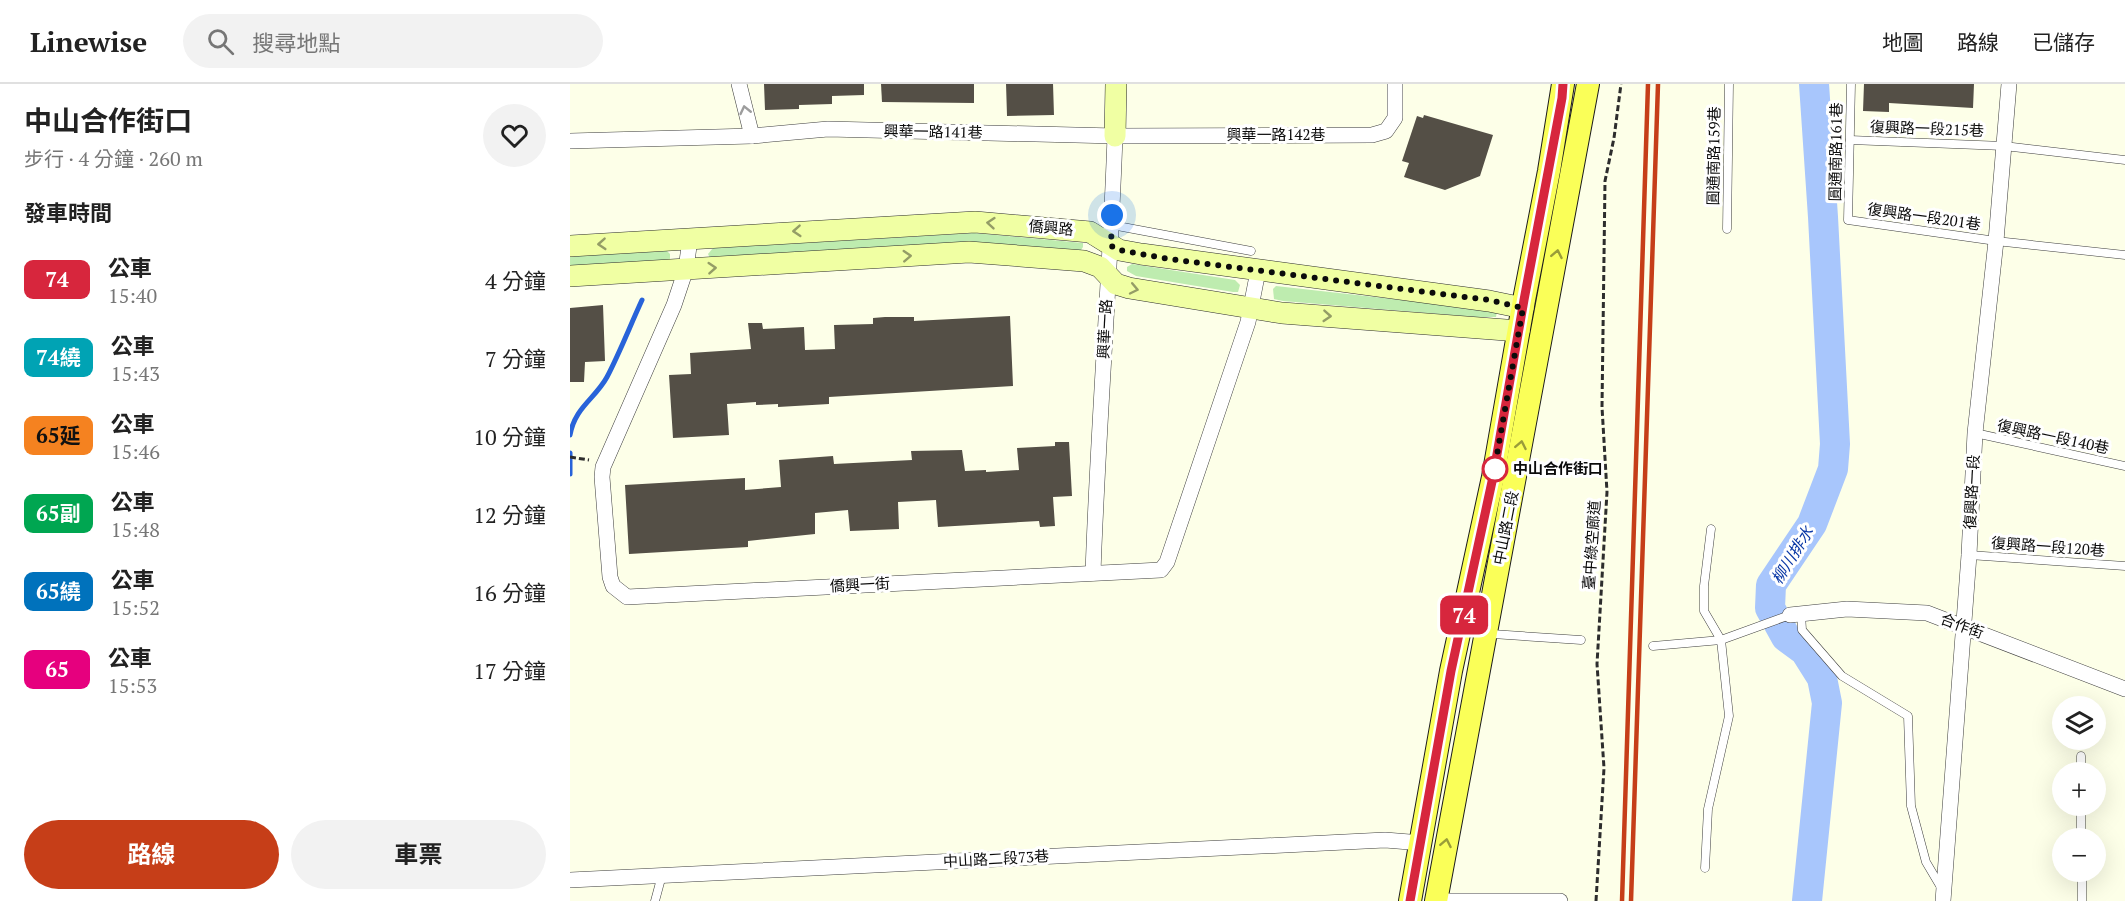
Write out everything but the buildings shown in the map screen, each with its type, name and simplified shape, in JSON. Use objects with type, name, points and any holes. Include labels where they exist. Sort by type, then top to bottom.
[{"type":"main road","name":"中山路二段","points":[[1410,901],[1451,671],[1493,477],[1550,171],[1563,84]]},
{"type":"main road","name":"中山路二段","points":[[1436,901],[1588,84]]},
{"type":"street","points":[[739,84],[752,136]]},
{"type":"street","name":"興華一路","points":[[1093,573],[1111,235],[1116,84]]},
{"type":"street","name":"興華一路142巷","points":[[1115,136],[1372,135],[1386,131],[1395,118],[1395,84]]},
{"type":"street","name":"復興路一段","points":[[1943,897],[1969,555],[1975,433],[1996,241],[2009,84]]},
{"type":"street","name":"興華一路141巷","points":[[570,141],[752,136],[828,129],[1115,136]]},
{"type":"street","name":"僑興路","points":[[570,246],[975,222],[1111,235],[1119,250],[1160,258],[1489,300],[1523,308]]},
{"type":"street","name":"僑興一街","points":[[690,238],[686,269],[674,305],[603,467],[610,576],[613,586],[627,597],[1161,570],[1167,562],[1251,309],[1258,271]]},
{"type":"street","name":"僑興路","points":[[570,276],[978,252],[1084,261],[1100,267],[1116,284],[1129,288],[1251,309],[1519,331]]},
{"type":"street","name":"合作街","points":[[1796,614],[1847,609],[1927,613],[1963,625],[2125,690]]},
{"type":"street","name":"中山路二段73巷","points":[[570,880],[1385,840],[1422,843]]},
{"type":"street","points":[[1436,901],[1560,901]]},
{"type":"lane","name":"圓通南路159巷","points":[[1727,229],[1729,84]]},
{"type":"lane","name":"圓通南路161巷","points":[[1848,220],[1851,84]]},
{"type":"lane","name":"復興路一段215巷","points":[[1850,140],[2004,146],[2125,160]]},
{"type":"lane","name":"復興路一段201巷","points":[[1848,220],[1996,241],[2125,255]]},
{"type":"lane","points":[[1111,235],[1251,251]]},
{"type":"lane","name":"復興路一段140巷","points":[[1975,433],[2125,466]]},
{"type":"lane","points":[[1705,868],[1708,809],[1729,716],[1721,640],[1704,611],[1704,586],[1711,529]]},
{"type":"lane","name":"復興路一段120巷","points":[[1969,555],[2125,566]]},
{"type":"lane","points":[[1653,646],[1721,640],[1796,614],[1802,630],[1842,676],[1908,716],[1911,806],[1926,862],[1943,897]]},
{"type":"lane","points":[[1461,632],[1581,640]]},
{"type":"lane","points":[[2080,756],[2080,762]]},
{"type":"lane","points":[[655,901],[662,875]]},
{"type":"lane","points":[[2082,882],[2082,901]]},
{"type":"path","name":"臺中綠空廊道","points":[[1596,901],[1604,768],[1597,664],[1607,492],[1602,406],[1605,181],[1614,138],[1621,84]]},
{"type":"path","points":[[570,457],[593,460]]},
{"type":"green space","points":[[974,233],[1083,243],[1083,247],[1081,250],[710,258],[708,254],[713,248]]},
{"type":"green space","points":[[667,251],[670,254],[670,260],[570,268],[570,256]]},
{"type":"green space","points":[[1132,264],[1235,280],[1240,285],[1238,292],[1233,292],[1136,276],[1127,271],[1127,267]]},
{"type":"green space","points":[[1276,286],[1497,311],[1496,317],[1475,317],[1283,301],[1274,299],[1273,289]]},
{"type":"waterway","name":"柳川排水","points":[[1807,901],[1827,703],[1822,678],[1805,651],[1786,637],[1770,608],[1771,585],[1812,524],[1833,469],[1835,444],[1814,84]]},
{"type":"waterway","points":[[570,435],[576,417],[607,377],[642,300]]},
{"type":"waterway","points":[[570,453],[570,474]]},
{"type":"railway","points":[[1622,901],[1648,84]]},
{"type":"railway","points":[[1631,901],[1658,84]]},
{"type":"bus line","name":"74","points":[[1410,901],[1451,671],[1493,477],[1563,84]]},
{"type":"place","name":"中山合作街口","points":[[1495,469]]},
{"type":"route","points":[[1112,215],[1111,246],[1119,250],[1169,259],[1489,300],[1523,308],[1493,477],[1495,469]]}]
